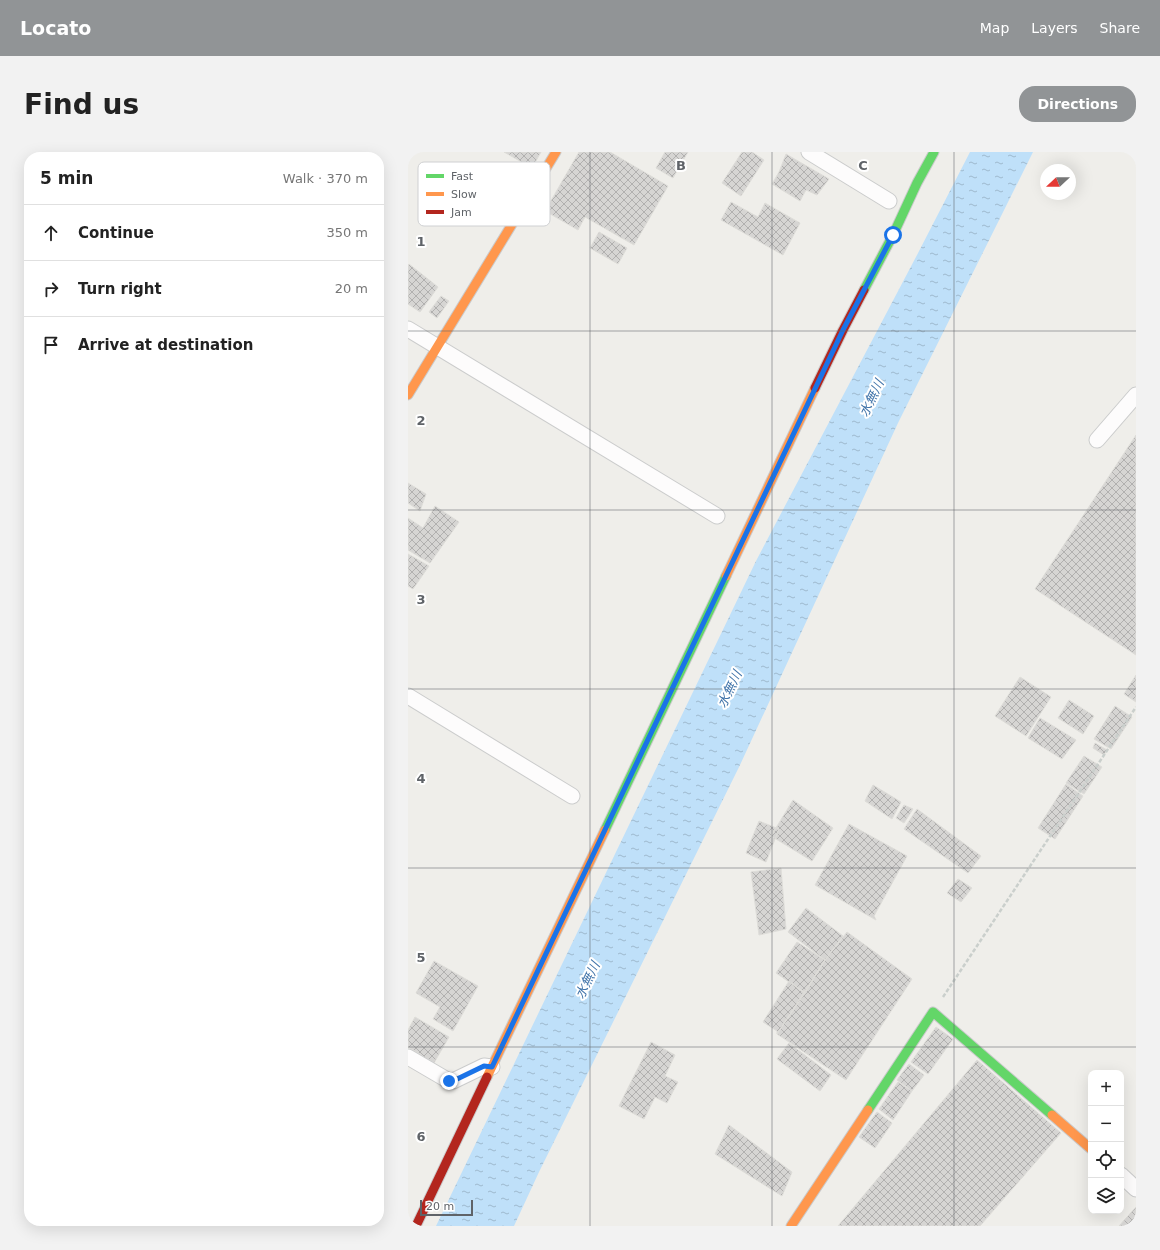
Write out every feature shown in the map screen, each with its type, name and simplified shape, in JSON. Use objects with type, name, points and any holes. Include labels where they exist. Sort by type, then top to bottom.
[{"type":"street","points":[[550,162],[556,152]]},
{"type":"street","points":[[809,152],[890,201]]},
{"type":"street","points":[[416,1226],[843,330],[893,235],[917,182],[934,152]]},
{"type":"street","points":[[408,395],[511,226]]},
{"type":"street","points":[[408,329],[716,516]]},
{"type":"street","points":[[1097,440],[1136,395]]},
{"type":"street","points":[[408,696],[572,796]]},
{"type":"street","points":[[790,1226],[933,1012],[1088,1146]]},
{"type":"street","points":[[408,1057],[449,1081],[453,1081],[484,1066],[492,1067]]},
{"type":"street","points":[[1124,1178],[1136,1188]]},
{"type":"path","points":[[933,1012],[1136,707]]},
{"type":"water","name":"水無川","points":[[970,152],[1033,152],[898,423],[740,765],[539,1172],[514,1226],[436,1226],[756,561]]},
{"type":"building","points":[[504,152],[541,152],[535,162],[522,162]]},
{"type":"building","points":[[579,152],[610,152],[668,186],[634,245],[585,217],[578,230],[550,214],[550,202]]},
{"type":"building","points":[[665,152],[688,152],[673,178],[656,168]]},
{"type":"building","points":[[742,152],[752,152],[764,160],[741,196],[722,183]]},
{"type":"building","points":[[786,154],[829,179],[817,195],[806,190],[800,201],[772,184],[779,172]]},
{"type":"building","points":[[731,202],[758,217],[765,203],[800,223],[783,255],[721,220]]},
{"type":"building","points":[[599,232],[627,248],[618,264],[590,248]]},
{"type":"building","points":[[409,264],[438,287],[420,312],[408,304]]},
{"type":"building","points":[[441,296],[449,301],[437,318],[429,312]]},
{"type":"building","points":[[1136,435],[1136,655],[1035,589]]},
{"type":"building","points":[[408,483],[426,494],[420,511],[408,503]]},
{"type":"building","points":[[435,506],[459,522],[430,563],[408,550],[408,518],[423,528]]},
{"type":"building","points":[[408,554],[429,566],[413,589],[408,586]]},
{"type":"building","points":[[1136,675],[1136,702],[1124,694]]},
{"type":"building","points":[[1020,677],[1051,697],[1026,736],[995,716]]},
{"type":"building","points":[[1069,700],[1094,716],[1083,734],[1058,718]]},
{"type":"building","points":[[1115,706],[1132,717],[1111,749],[1094,739]]},
{"type":"building","points":[[1040,718],[1076,740],[1062,759],[1028,738]]},
{"type":"building","points":[[1095,743],[1107,750],[1104,755],[1093,748]]},
{"type":"building","points":[[1084,756],[1102,767],[1084,794],[1066,783]]},
{"type":"building","points":[[1066,784],[1083,796],[1055,839],[1038,828]]},
{"type":"building","points":[[873,785],[901,802],[892,819],[865,801]]},
{"type":"building","points":[[793,800],[833,828],[812,861],[771,836]]},
{"type":"building","points":[[904,805],[913,809],[904,823],[896,818]]},
{"type":"building","points":[[917,809],[981,856],[968,873],[904,829]]},
{"type":"building","points":[[759,821],[779,829],[766,862],[746,853]]},
{"type":"building","points":[[849,824],[907,856],[874,916],[876,920],[815,885]]},
{"type":"building","points":[[781,868],[786,929],[759,935],[751,872]]},
{"type":"building","points":[[958,879],[972,888],[961,902],[947,893]]},
{"type":"building","points":[[806,908],[843,936],[825,960],[788,932]]},
{"type":"building","points":[[847,932],[912,979],[846,1080],[777,1034],[825,960]]},
{"type":"building","points":[[797,942],[825,960],[805,993],[776,973]]},
{"type":"building","points":[[434,961],[478,986],[453,1031],[433,1019],[440,1007],[416,993]]},
{"type":"building","points":[[789,981],[805,993],[777,1034],[777,1031],[763,1022]]},
{"type":"building","points":[[415,1017],[449,1037],[434,1063],[408,1047],[408,1030]]},
{"type":"building","points":[[936,1027],[953,1039],[928,1074],[911,1062]]},
{"type":"building","points":[[651,1042],[675,1055],[665,1076],[678,1082],[667,1103],[655,1097],[644,1119],[619,1106]]},
{"type":"building","points":[[789,1043],[831,1075],[820,1091],[777,1059]]},
{"type":"building","points":[[977,1060],[1061,1133],[980,1226],[838,1226]]},
{"type":"building","points":[[909,1064],[924,1075],[912,1091],[897,1080]]},
{"type":"building","points":[[898,1082],[912,1091],[893,1120],[879,1109]]},
{"type":"building","points":[[877,1112],[892,1123],[875,1148],[859,1137]]},
{"type":"building","points":[[729,1125],[792,1172],[782,1196],[715,1154]]},
{"type":"building","points":[[1136,1207],[1136,1226],[1119,1226]]},
{"type":"traffic: fast","points":[[864,290],[934,152]]},
{"type":"traffic: fast","points":[[605,830],[726,576]]},
{"type":"traffic: fast","points":[[868,1110],[933,1012],[1052,1115]]},
{"type":"traffic: slow","points":[[550,162],[556,152]]},
{"type":"traffic: slow","points":[[408,395],[511,226]]},
{"type":"traffic: slow","points":[[726,576],[815,388]]},
{"type":"traffic: slow","points":[[487,1077],[605,830]]},
{"type":"traffic: slow","points":[[791,1226],[868,1110]]},
{"type":"traffic: slow","points":[[1052,1115],[1088,1146]]},
{"type":"traffic: jam","points":[[815,388],[864,290]]},
{"type":"traffic: jam","points":[[416,1226],[487,1077]]},
{"type":"route","points":[[449,1081],[453,1081],[484,1066],[492,1067],[843,330],[893,235]]}]
